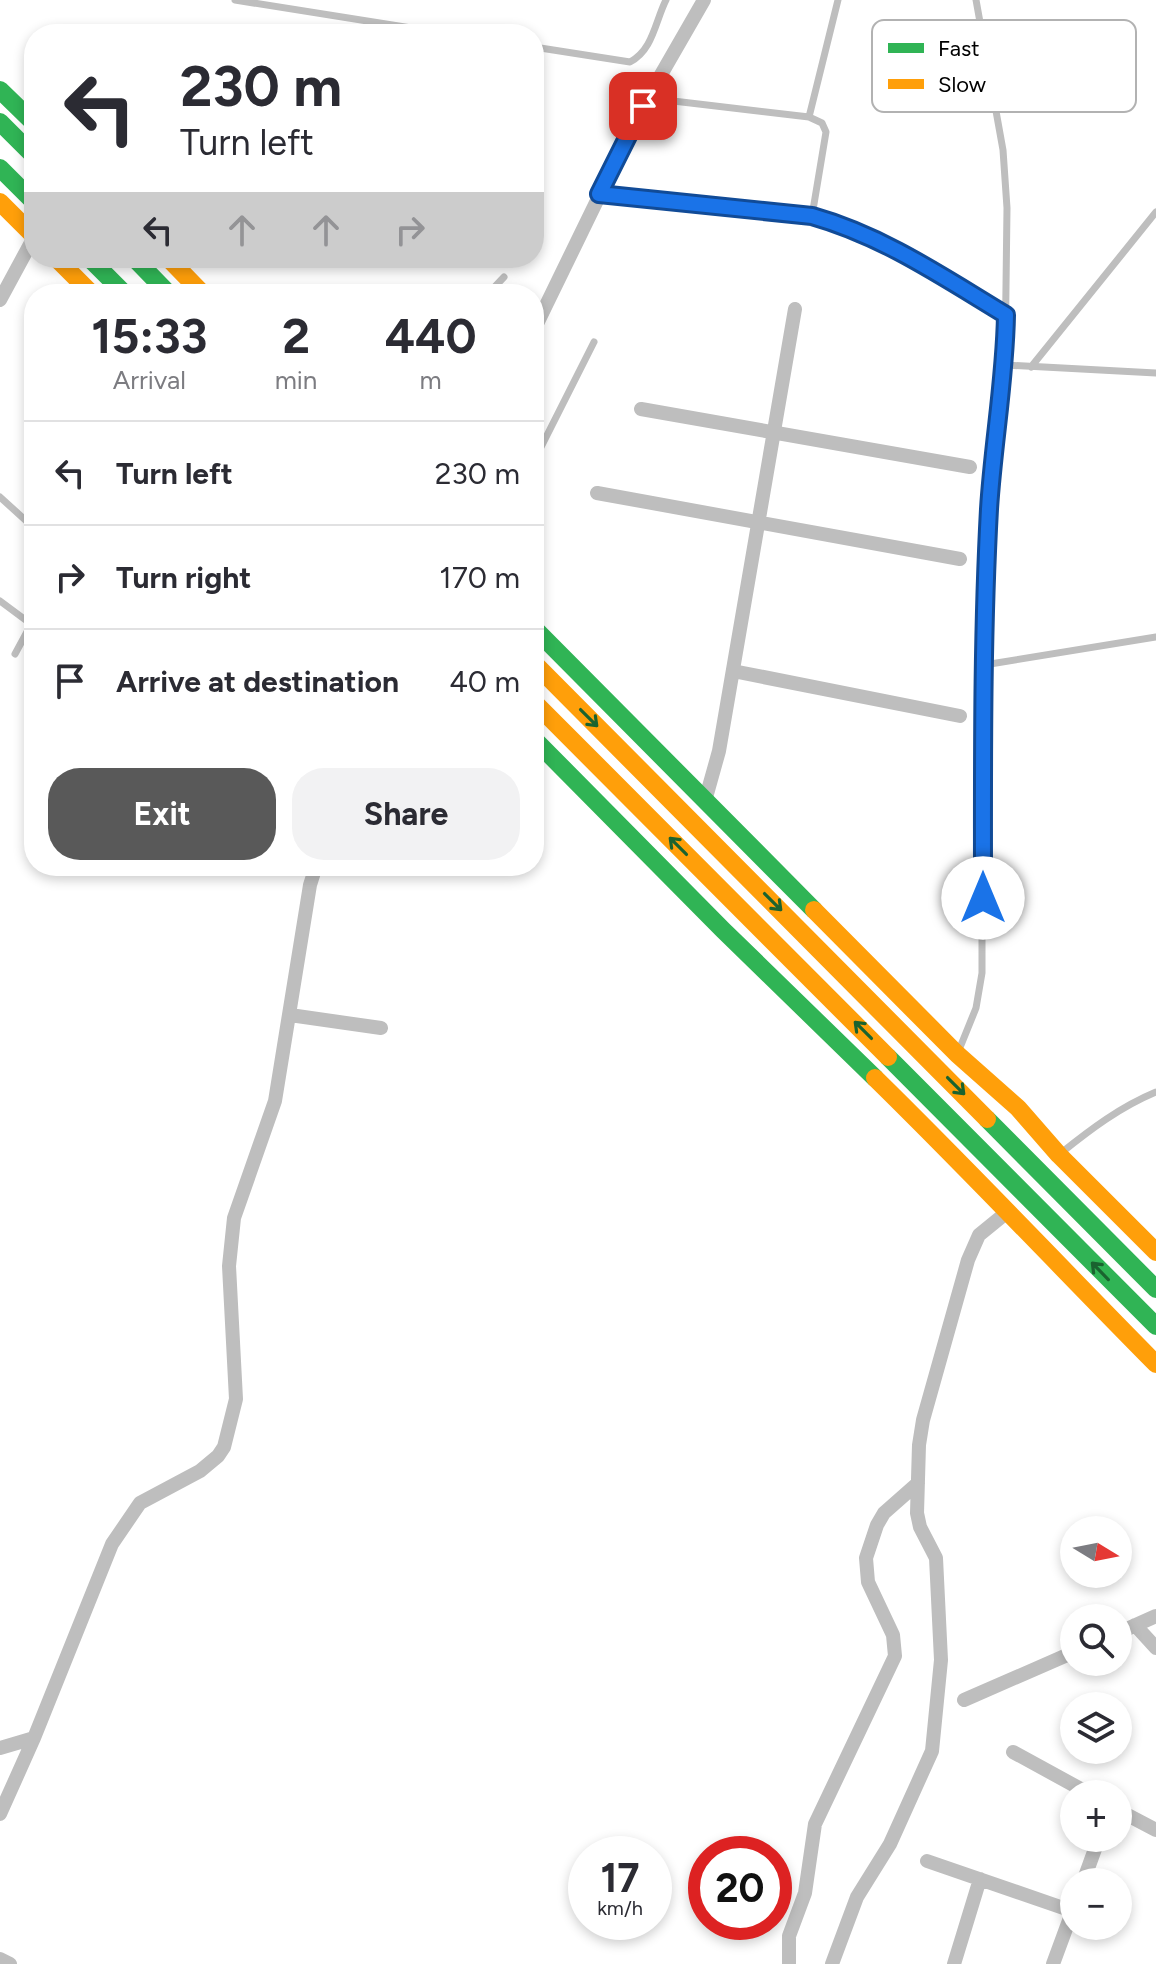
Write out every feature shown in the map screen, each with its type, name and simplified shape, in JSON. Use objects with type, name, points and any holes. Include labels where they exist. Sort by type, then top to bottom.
[{"type":"main road","points":[[0,90],[24,113]]},
{"type":"main road","points":[[0,122],[24,146]]},
{"type":"main road","points":[[0,168],[24,192]]},
{"type":"main road","points":[[0,202],[24,226]]},
{"type":"main road","points":[[66,268],[82,284]]},
{"type":"main road","points":[[99,268],[115,284]]},
{"type":"main road","points":[[144,268],[159,284]]},
{"type":"main road","points":[[178,268],[193,284]]},
{"type":"main road","points":[[544,638],[957,1054],[1018,1108],[1059,1155],[1156,1252]]},
{"type":"main road","points":[[544,673],[1156,1289]]},
{"type":"main road","points":[[544,712],[1156,1326]]},
{"type":"main road","points":[[544,749],[723,930],[990,1191],[1006,1213],[1156,1364]]},
{"type":"street","points":[[544,309],[648,98],[704,0]]},
{"type":"street","points":[[0,300],[24,255]]},
{"type":"street","points":[[705,801],[719,751],[795,309]]},
{"type":"street","points":[[641,409],[970,467]]},
{"type":"street","points":[[597,493],[960,559]]},
{"type":"street","points":[[733,671],[960,716]]},
{"type":"street","points":[[0,1814],[112,1544],[140,1503],[193,1474],[218,1456],[224,1447],[236,1399],[229,1266],[234,1218],[275,1101],[313,876]]},
{"type":"street","points":[[290,1015],[381,1028]]},
{"type":"street","points":[[832,1964],[857,1897],[896,1832],[932,1751],[941,1660],[936,1558],[920,1527],[917,1513],[923,1420],[968,1260],[979,1235],[1006,1213]]},
{"type":"street","points":[[789,1964],[789,1936],[805,1893],[815,1824],[895,1656],[893,1635],[868,1582],[866,1558],[884,1513],[918,1483]]},
{"type":"street","points":[[1132,1626],[1156,1616]]},
{"type":"street","points":[[1135,1625],[1156,1648]]},
{"type":"street","points":[[964,1700],[1060,1658]]},
{"type":"street","points":[[0,1748],[34,1738]]},
{"type":"street","points":[[1013,1752],[1064,1780]]},
{"type":"street","points":[[1132,1817],[1156,1830]]},
{"type":"street","points":[[927,1861],[1060,1905]]},
{"type":"street","points":[[954,1964],[980,1879]]},
{"type":"street","points":[[1053,1964],[1062,1940]]},
{"type":"street","points":[[0,1959],[10,1964]]},
{"type":"lane","points":[[235,0],[386,24]]},
{"type":"lane","points":[[544,49],[630,62],[640,57],[648,46],[666,0]]},
{"type":"lane","points":[[809,117],[838,0]]},
{"type":"lane","points":[[976,0],[980,20]]},
{"type":"lane","points":[[648,98],[809,117],[822,123],[826,132],[812,216]]},
{"type":"lane","points":[[957,1054],[976,1008],[982,973],[984,665],[989,506],[1005,365],[1006,315],[1007,208],[1003,150],[996,112]]},
{"type":"lane","points":[[599,194],[812,216],[841,224],[887,244],[1006,315]]},
{"type":"lane","points":[[1031,367],[1156,212]]},
{"type":"lane","points":[[497,284],[504,277]]},
{"type":"lane","points":[[544,441],[594,342]]},
{"type":"lane","points":[[1005,365],[1156,373]]},
{"type":"lane","points":[[0,497],[24,519]]},
{"type":"lane","points":[[0,601],[24,616]]},
{"type":"lane","points":[[984,665],[1156,637]]},
{"type":"lane","points":[[15,654],[24,638]]},
{"type":"lane","points":[[1059,1155],[1103,1120],[1156,1092]]},
{"type":"traffic: fast","points":[[0,90],[24,113]]},
{"type":"traffic: fast","points":[[0,122],[24,146]]},
{"type":"traffic: fast","points":[[0,168],[24,192]]},
{"type":"traffic: fast","points":[[99,268],[115,284]]},
{"type":"traffic: fast","points":[[144,268],[159,284]]},
{"type":"traffic: fast","points":[[544,638],[814,910]]},
{"type":"traffic: fast","points":[[544,749],[875,1078]]},
{"type":"traffic: fast","points":[[888,1057],[1156,1326]]},
{"type":"traffic: fast","points":[[987,1119],[1156,1289]]},
{"type":"traffic: slow","points":[[0,202],[24,226]]},
{"type":"traffic: slow","points":[[66,268],[82,284]]},
{"type":"traffic: slow","points":[[178,268],[193,284]]},
{"type":"traffic: slow","points":[[544,673],[987,1119]]},
{"type":"traffic: slow","points":[[544,712],[888,1057]]},
{"type":"traffic: slow","points":[[814,910],[957,1054],[1018,1108],[1059,1155],[1156,1252]]},
{"type":"traffic: slow","points":[[875,1078],[1156,1364]]},
{"type":"route","points":[[643,106],[599,194],[812,216],[841,224],[887,244],[1006,315],[1005,365],[989,506],[982,724],[983,898]]}]
